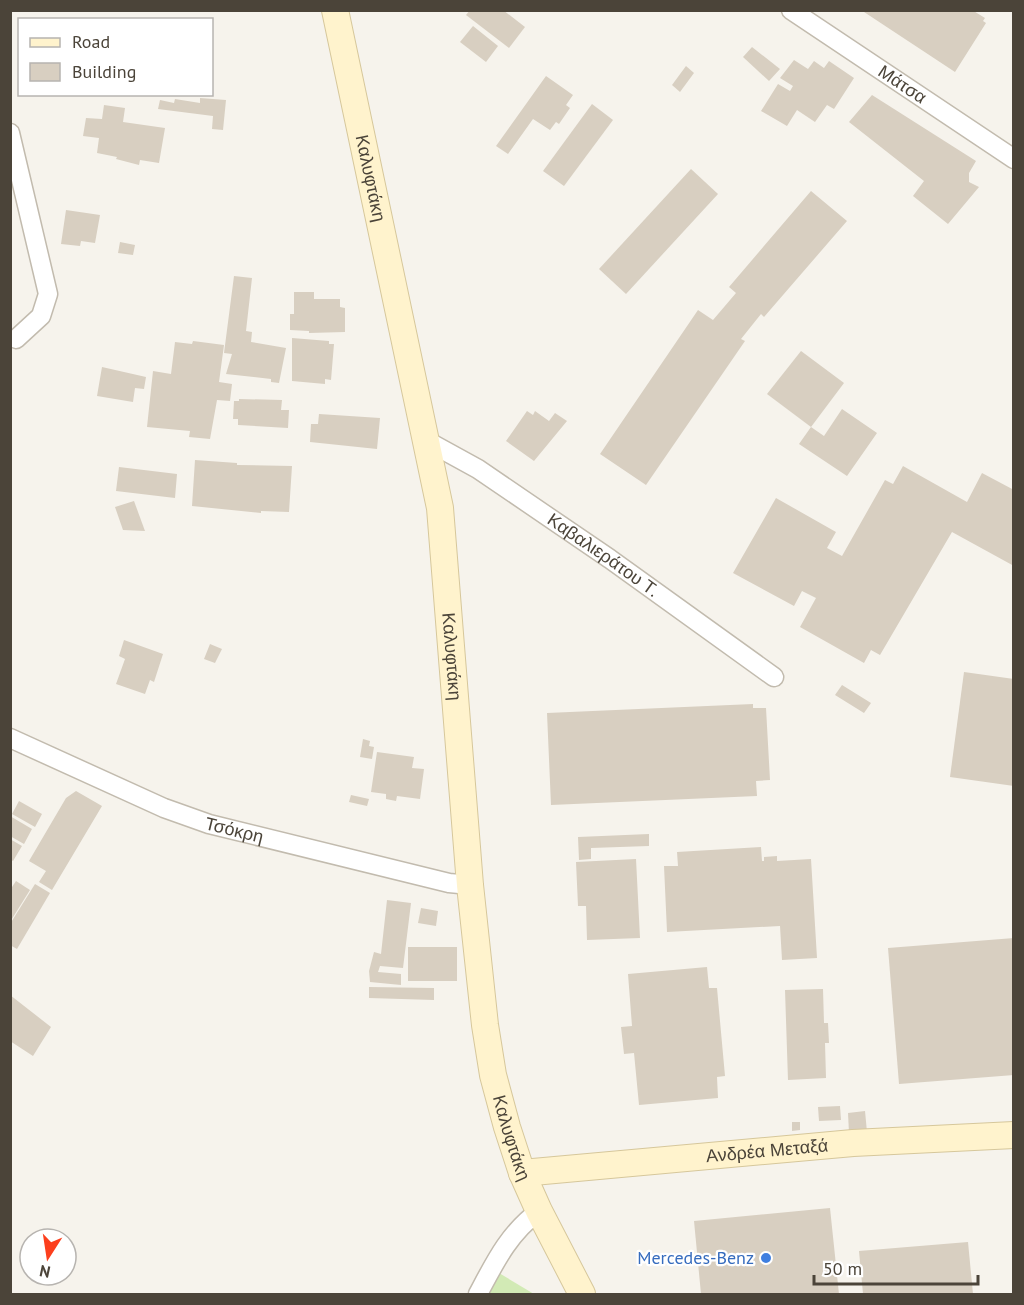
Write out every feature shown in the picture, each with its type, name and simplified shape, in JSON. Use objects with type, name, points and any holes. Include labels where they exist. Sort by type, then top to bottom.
[{"type":"main road","name":"Καλυφτάκη","points":[[335,10],[440,508],[470,885],[485,1025],[492,1065],[507,1127],[522,1173],[582,1294]]},
{"type":"main road","name":"Ανδρέα Μεταξά","points":[[522,1173],[853,1143],[1014,1135]]},
{"type":"street","name":"Μάτσα","points":[[790,10],[1014,159]]},
{"type":"street","points":[[10,133],[48,294],[41,316],[16,339]]},
{"type":"street","name":"Καβαλιεράτου Τ.","points":[[427,441],[478,469],[668,598],[774,677]]},
{"type":"street","name":"Τσόκρη","points":[[10,738],[164,808],[209,824],[438,880],[470,885]]},
{"type":"street","points":[[478,1294],[507,1242],[520,1224],[539,1211]]},
{"type":"green space","points":[[499,1273],[534,1294],[488,1294]]},
{"type":"building","points":[[470,10],[503,10],[525,27],[509,48],[466,15]]},
{"type":"building","points":[[861,10],[972,10],[985,18],[983,21],[986,23],[955,72]]},
{"type":"building","points":[[473,26],[498,46],[486,62],[460,42]]},
{"type":"building","points":[[752,47],[780,69],[769,81],[743,57]]},
{"type":"building","points":[[794,60],[808,69],[814,61],[824,68],[829,61],[854,78],[834,109],[827,105],[815,122],[797,110],[787,126],[761,111],[778,84],[790,91],[793,86],[780,78]]},
{"type":"building","points":[[686,66],[694,73],[680,92],[672,85]]},
{"type":"building","points":[[546,76],[573,95],[566,105],[570,108],[559,124],[556,122],[550,130],[533,119],[508,154],[496,146]]},
{"type":"building","points":[[872,95],[976,161],[969,173],[969,182],[979,187],[948,224],[913,196],[924,181],[849,122]]},
{"type":"building","points":[[200,98],[226,100],[223,130],[212,129],[213,116],[158,109],[160,100],[174,103],[175,99],[200,103]]},
{"type":"building","points":[[592,104],[613,120],[564,186],[543,171]]},
{"type":"building","points":[[104,105],[125,108],[123,122],[165,128],[159,163],[140,160],[139,165],[97,153],[99,138],[83,136],[86,118],[102,119]]},
{"type":"building","points":[[691,169],[718,194],[626,294],[599,269]]},
{"type":"building","points":[[811,191],[847,221],[764,317],[761,314],[741,339],[745,341],[646,485],[600,454],[698,310],[713,320],[736,293],[729,287]]},
{"type":"building","points":[[66,210],[100,215],[95,243],[81,241],[80,246],[61,244]]},
{"type":"building","points":[[120,242],[135,245],[133,255],[118,253]]},
{"type":"building","points":[[234,276],[252,278],[246,331],[252,332],[251,342],[286,348],[279,383],[271,382],[271,379],[226,374],[232,354],[224,353]]},
{"type":"building","points":[[294,292],[314,292],[314,299],[340,299],[340,307],[345,308],[345,332],[309,333],[309,331],[290,330],[290,314],[294,314]]},
{"type":"building","points":[[292,338],[329,341],[329,344],[334,344],[331,380],[325,379],[325,384],[292,381]]},
{"type":"building","points":[[193,341],[224,345],[219,382],[232,384],[230,401],[217,400],[210,439],[189,437],[190,431],[147,427],[153,371],[171,374],[175,342],[192,344]]},
{"type":"building","points":[[801,351],[844,383],[811,427],[767,394]]},
{"type":"building","points":[[102,367],[146,377],[144,389],[135,388],[133,402],[97,396]]},
{"type":"building","points":[[239,399],[282,400],[281,410],[289,410],[288,428],[238,425],[238,419],[233,419],[234,401],[239,401]]},
{"type":"building","points":[[842,409],[877,433],[847,476],[799,444],[811,427],[824,436]]},
{"type":"building","points":[[527,411],[533,415],[535,411],[549,421],[555,413],[567,421],[534,461],[506,441]]},
{"type":"building","points":[[319,414],[380,418],[377,449],[310,442],[311,424],[318,424]]},
{"type":"building","points":[[195,460],[237,463],[237,465],[292,466],[289,512],[261,511],[261,513],[192,506]]},
{"type":"building","points":[[903,466],[967,502],[982,473],[1014,490],[1014,566],[952,532],[880,655],[871,650],[864,663],[800,627],[816,598],[802,591],[794,606],[733,573],[776,498],[836,532],[827,548],[842,556],[885,480],[893,484]]},
{"type":"building","points":[[119,467],[177,474],[175,498],[116,491]]},
{"type":"building","points":[[134,501],[145,531],[123,530],[115,507]]},
{"type":"building","points":[[124,640],[163,654],[154,682],[150,680],[145,694],[116,684],[125,659],[119,656]]},
{"type":"building","points":[[210,644],[222,649],[215,663],[204,659]]},
{"type":"building","points":[[964,672],[1014,679],[1014,786],[950,777]]},
{"type":"building","points":[[842,685],[871,703],[864,713],[835,695]]},
{"type":"building","points":[[753,704],[753,708],[766,708],[770,780],[756,781],[757,796],[551,805],[547,713]]},
{"type":"building","points":[[363,739],[370,741],[369,746],[374,747],[372,759],[360,757]]},
{"type":"building","points":[[377,752],[414,757],[412,768],[424,769],[420,799],[397,796],[396,801],[386,799],[386,794],[371,792]]},
{"type":"building","points":[[76,791],[102,806],[52,890],[39,882],[46,871],[29,861],[66,798]]},
{"type":"building","points":[[351,795],[369,799],[367,806],[349,802]]},
{"type":"building","points":[[19,801],[42,814],[35,827],[12,814]]},
{"type":"building","points":[[10,816],[32,829],[24,844],[10,836]]},
{"type":"building","points":[[649,834],[649,846],[591,848],[591,859],[579,860],[578,837]]},
{"type":"building","points":[[10,839],[22,846],[13,861],[10,859]]},
{"type":"building","points":[[761,847],[762,861],[764,857],[777,856],[777,861],[811,859],[817,958],[782,960],[780,926],[667,932],[664,866],[678,866],[677,852]]},
{"type":"building","points":[[636,859],[640,938],[587,940],[586,906],[578,906],[576,862]]},
{"type":"building","points":[[16,881],[30,890],[10,922],[10,890]]},
{"type":"building","points":[[35,884],[50,893],[17,949],[10,945],[10,924]]},
{"type":"building","points":[[387,900],[411,903],[403,968],[380,966],[378,972],[401,974],[401,985],[370,982],[369,971],[374,952],[381,954]]},
{"type":"building","points":[[421,908],[438,911],[436,926],[418,923]]},
{"type":"building","points":[[1014,938],[1014,1075],[899,1084],[888,948]]},
{"type":"building","points":[[408,947],[457,947],[457,981],[408,981]]},
{"type":"building","points":[[707,967],[709,988],[717,988],[725,1076],[717,1077],[718,1098],[639,1105],[634,1053],[624,1054],[621,1027],[632,1026],[628,974]]},
{"type":"building","points":[[369,987],[434,988],[434,1000],[369,998]]},
{"type":"building","points":[[823,989],[824,1023],[828,1023],[829,1043],[825,1043],[826,1078],[788,1080],[785,990]]},
{"type":"building","points":[[10,995],[51,1027],[33,1056],[10,1041]]},
{"type":"building","points":[[840,1106],[841,1120],[819,1121],[818,1107]]},
{"type":"building","points":[[865,1111],[867,1132],[849,1133],[848,1113]]},
{"type":"building","points":[[792,1122],[800,1122],[800,1130],[792,1131]]},
{"type":"building","name":"Mercedes-Benz","points":[[830,1208],[839,1294],[701,1294],[694,1221]]},
{"type":"building","points":[[968,1242],[973,1294],[863,1294],[859,1251]]},
{"type":"place","name":"Mercedes-Benz","points":[[766,1258]]}]
